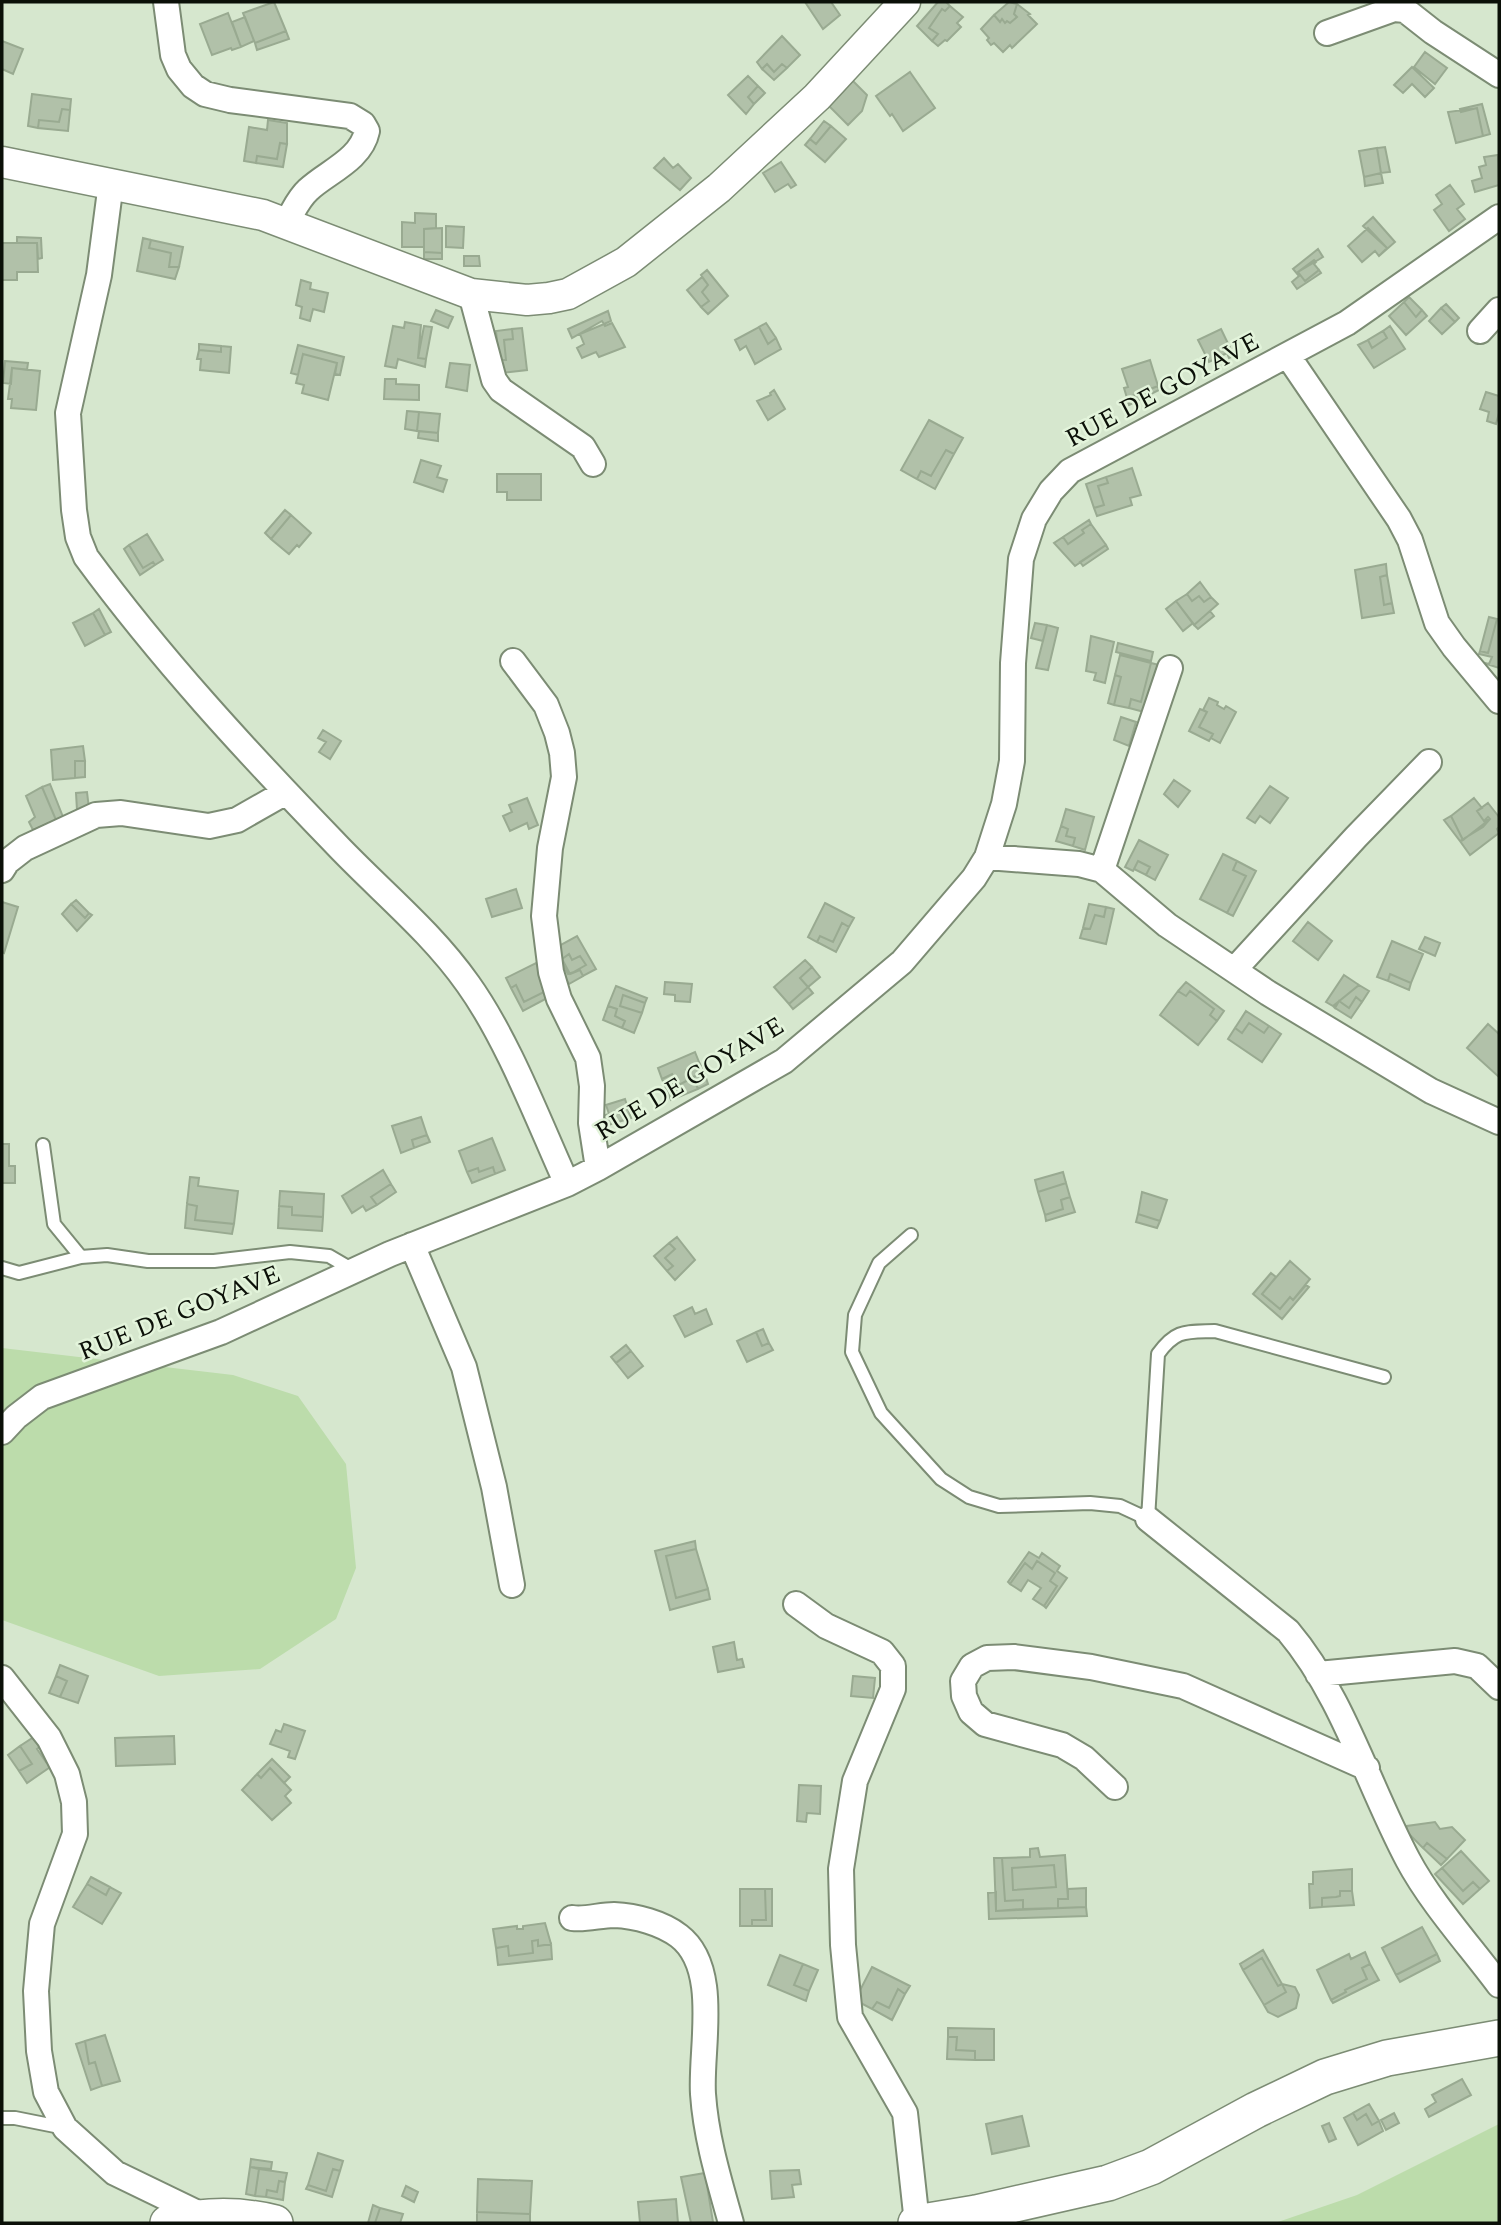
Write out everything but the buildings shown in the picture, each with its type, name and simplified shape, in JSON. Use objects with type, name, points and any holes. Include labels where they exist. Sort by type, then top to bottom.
[{"type":"main road","points":[[916,2223],[976,2213],[1108,2183],[1151,2167],[1256,2110],[1325,2077],[1387,2058],[1499,2038]]},
{"type":"main road","points":[[168,2223],[206,2217],[254,2217],[275,2223]]},
{"type":"street","points":[[166,2],[173,55],[193,86],[205,94],[350,117],[363,124],[367,131],[365,140],[341,165],[308,189],[286,223]]},
{"type":"street","points":[[2,162],[263,215],[471,294],[527,300],[549,299],[587,285],[625,262],[719,188],[817,97],[905,2]]},
{"type":"street","points":[[1327,33],[1394,9],[1405,10],[1433,32],[1499,75]]},
{"type":"street","points":[[111,183],[99,275],[68,413],[74,510],[78,537],[86,557],[201,702],[335,844],[404,910],[469,985],[502,1042],[567,1184]]},
{"type":"street","name":"RUE DE GOYAVE","points":[[2,1432],[42,1397],[221,1332],[412,1245],[567,1184],[784,1061],[901,962],[974,877],[987,857],[1004,804],[1012,761],[1016,607],[1021,559],[1034,519],[1052,491],[1070,471],[1347,323],[1499,216]]},
{"type":"street","points":[[471,294],[494,380],[501,390],[583,447],[593,464]]},
{"type":"street","points":[[1480,331],[1499,310]]},
{"type":"street","points":[[1288,356],[1399,519],[1414,551],[1437,623],[1454,648],[1499,701]]},
{"type":"street","points":[[513,661],[546,705],[562,753],[564,777],[550,848],[544,916],[555,986],[588,1058],[592,1086],[591,1123],[598,1168]]},
{"type":"street","points":[[1102,870],[1170,668]]},
{"type":"street","points":[[1234,970],[1429,762]]},
{"type":"street","points":[[2,870],[7,862],[25,848],[96,815],[121,813],[209,826],[237,820],[286,792]]},
{"type":"street","points":[[987,857],[1079,864],[1102,870],[1167,925],[1234,970],[1431,1091],[1498,1119]]},
{"type":"street","points":[[412,1245],[464,1367],[494,1487],[512,1585]]},
{"type":"street","points":[[1148,1519],[1287,1631],[1306,1653],[1367,1768],[1408,1861],[1499,1985]]},
{"type":"street","points":[[796,1604],[826,1626],[882,1652],[893,1666],[893,1689],[855,1780],[841,1869],[843,1945],[850,2017],[905,2113],[916,2223]]},
{"type":"street","points":[[1115,1787],[1091,1764],[1062,1745],[985,1724],[971,1712],[964,1696],[963,1681],[972,1666],[987,1658],[1014,1657],[1091,1667],[1183,1686],[1367,1768]]},
{"type":"street","points":[[1318,1674],[1455,1661],[1478,1666],[1499,1687]]},
{"type":"street","points":[[2,1678],[49,1738],[67,1774],[74,1802],[75,1834],[42,1924],[36,1991],[39,2051],[46,2092],[65,2129],[115,2173],[206,2217]]},
{"type":"street","points":[[572,1918],[613,1915],[644,1919],[680,1937],[700,1964],[706,2008],[703,2092],[709,2146],[732,2223]]},
{"type":"lane","points":[[43,1145],[54,1224],[81,1257]]},
{"type":"lane","points":[[911,1235],[879,1263],[855,1315],[852,1352],[881,1413],[942,1479],[969,1497],[999,1507],[1090,1503],[1120,1506],[1148,1519],[1158,1354],[1170,1338],[1191,1332],[1215,1331],[1384,1377]]},
{"type":"lane","points":[[2,1268],[19,1273],[81,1257],[107,1255],[148,1261],[214,1261],[290,1252],[329,1256],[354,1271]]},
{"type":"lane","points":[[2,2118],[15,2118],[65,2129]]},
{"type":"green space","points":[[2,1348],[233,1375],[298,1396],[346,1464],[356,1568],[336,1619],[260,1669],[159,1676],[2,1620]]},
{"type":"green space","points":[[1499,2124],[1499,2223],[1275,2223],[1357,2195]]}]
